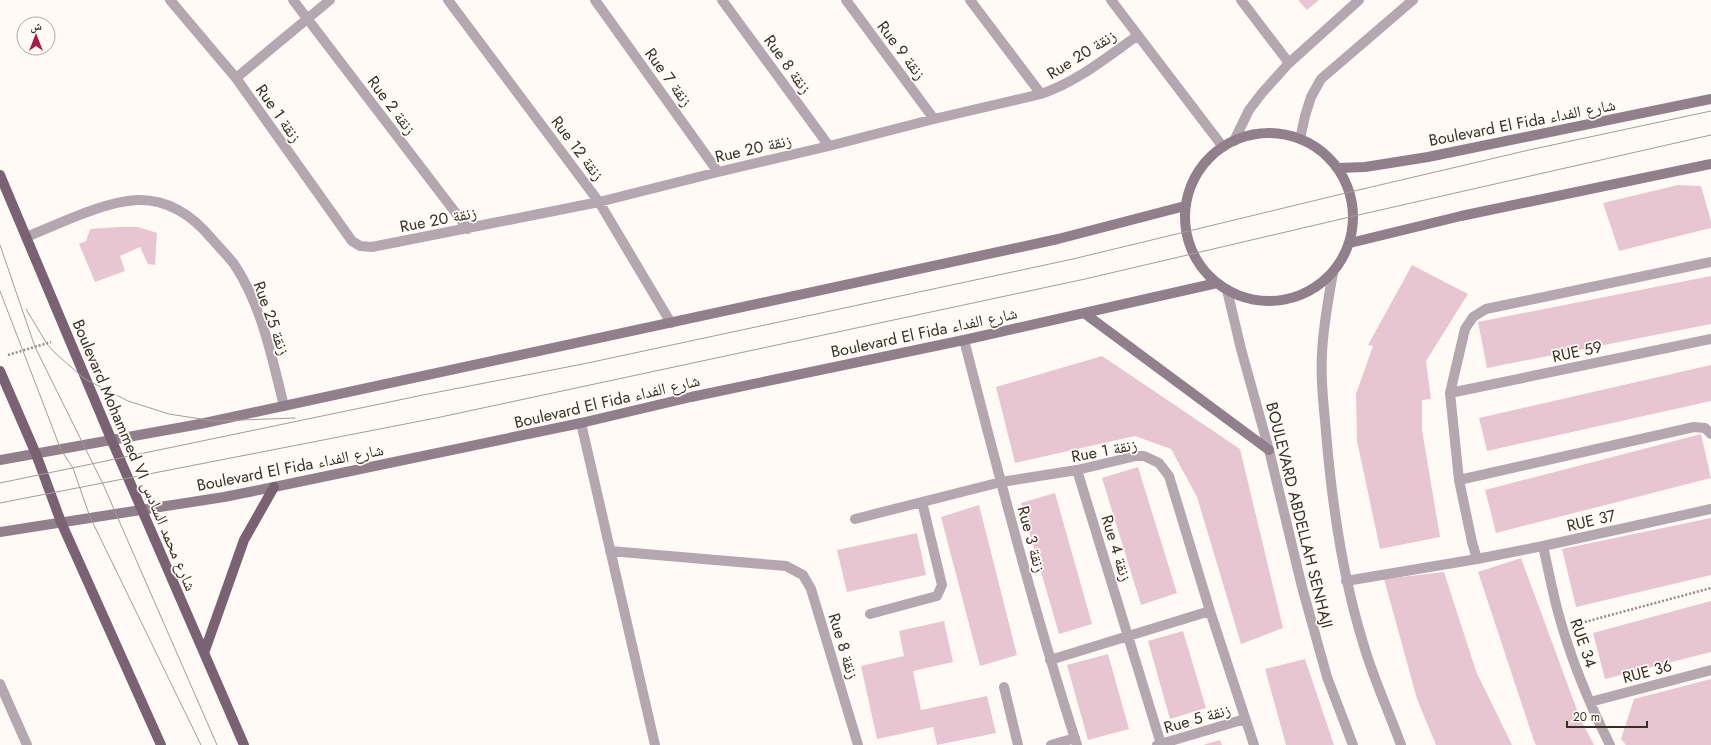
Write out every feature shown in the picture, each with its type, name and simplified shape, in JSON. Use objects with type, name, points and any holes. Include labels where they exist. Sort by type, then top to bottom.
[{"type":"main road","name":"Boulevard El Fida شارع الفداء","points":[[1338,168],[1365,167],[1428,157],[1711,99]]},
{"type":"main road","points":[[1255,134],[1278,134],[1300,139],[1314,146],[1327,156],[1338,168],[1350,192],[1354,216],[1350,244],[1343,259],[1333,273],[1315,288],[1294,298],[1272,302],[1248,299],[1227,290],[1217,283],[1204,270],[1194,254],[1186,232],[1186,206],[1192,183],[1205,163],[1223,147],[1234,141],[1255,134]]},
{"type":"main road","points":[[1350,244],[1461,216],[1711,164]]},
{"type":"main road","name":"Boulevard Mohammed VI شارع محمد السادس","points":[[0,175],[67,337],[244,745]]},
{"type":"main road","points":[[0,460],[112,441],[284,406],[1058,240],[1186,206]]},
{"type":"main road","name":"Boulevard El Fida شارع الفداء","points":[[0,532],[224,497],[274,487],[581,423],[699,396],[964,340],[1217,283]]},
{"type":"main road","points":[[1084,313],[1269,450]]},
{"type":"main road","points":[[0,371],[36,454],[62,522],[161,745]]},
{"type":"main road","points":[[204,653],[244,540],[274,487]]},
{"type":"street","name":"Rue 1 زنقة","points":[[170,0],[236,78],[352,241],[360,246]]},
{"type":"street","name":"Rue 2 زنقة","points":[[293,0],[468,229]]},
{"type":"street","points":[[236,78],[330,0]]},
{"type":"street","name":"Rue 12 زنقة","points":[[448,0],[599,202],[671,323]]},
{"type":"street","name":"Rue 7 زنقة","points":[[595,0],[718,172]]},
{"type":"street","name":"Rue 8 زنقة","points":[[722,0],[829,146]]},
{"type":"street","name":"Rue 9 زنقة","points":[[846,0],[934,118]]},
{"type":"street","points":[[970,0],[1041,94]]},
{"type":"street","points":[[1111,0],[1223,147]]},
{"type":"street","points":[[1241,0],[1289,63]]},
{"type":"street","points":[[1234,141],[1248,110],[1262,93],[1289,63],[1359,0]]},
{"type":"street","points":[[1300,139],[1304,116],[1311,97],[1321,79],[1413,0]]},
{"type":"street","name":"Rue 20 زنقة","points":[[360,246],[372,247],[599,202],[829,146],[934,118],[1041,94],[1056,89],[1073,80],[1137,36]]},
{"type":"street","name":"Rue 25 زنقة","points":[[26,237],[107,206],[122,202],[151,200],[181,211],[196,221],[234,264],[247,287],[266,337],[284,406]]},
{"type":"street","points":[[1477,559],[1459,480],[1450,393],[1465,328],[1473,317],[1486,310],[1711,262]]},
{"type":"street","name":"BOULEVARD ABDELLAH SENHAJI","points":[[1333,273],[1325,324],[1322,356],[1323,390],[1336,527],[1346,581],[1368,658],[1401,745]]},
{"type":"street","name":"BOULEVARD ABDELLAH SENHAJI","points":[[1227,290],[1241,349],[1269,450],[1302,587],[1327,677],[1353,745]]},
{"type":"street","name":"RUE 59","points":[[1450,393],[1711,338]]},
{"type":"street","name":"Rue 3 زنقة","points":[[964,340],[1050,660],[1076,741]]},
{"type":"street","points":[[581,423],[655,745]]},
{"type":"street","points":[[1459,480],[1694,427],[1705,428],[1711,434]]},
{"type":"street","name":"Rue 1 زنقة","points":[[855,519],[1001,482],[1077,470],[1136,456],[1151,458],[1165,469],[1172,484],[1210,611],[1254,745]]},
{"type":"street","name":"Rue 4 زنقة","points":[[1077,470],[1129,636],[1159,744]]},
{"type":"street","points":[[870,614],[937,596],[942,585],[922,502]]},
{"type":"street","name":"RUE 37","points":[[1346,581],[1477,559],[1543,546],[1711,509]]},
{"type":"street","name":"RUE 34","points":[[1543,546],[1563,628],[1590,702],[1610,745]]},
{"type":"street","name":"Rue 8 زنقة","points":[[610,551],[786,566],[803,575],[811,589],[858,745]]},
{"type":"street","points":[[1050,660],[1210,611]]},
{"type":"street","name":"RUE 36","points":[[1590,702],[1711,670]]},
{"type":"street","points":[[0,684],[27,745]]},
{"type":"street","points":[[1004,687],[1018,745]]},
{"type":"street","name":"Rue 5 زنقة","points":[[1159,744],[1245,719]]},
{"type":"street","points":[[1051,745],[1076,741]]},
{"type":"path","points":[[8,355],[67,337]]},
{"type":"path","points":[[1563,628],[1711,588]]},
{"type":"building","points":[[1298,0],[1319,0],[1307,10]]},
{"type":"building","points":[[1678,185],[1701,186],[1711,221],[1711,228],[1619,251],[1603,203]]},
{"type":"building","points":[[138,227],[157,233],[155,265],[148,264],[140,247],[120,256],[125,271],[95,282],[79,244],[86,241],[90,229]]},
{"type":"building","points":[[1412,265],[1468,294],[1426,361],[1431,399],[1422,400],[1422,430],[1440,537],[1380,549],[1357,441],[1356,394],[1373,346],[1368,345]]},
{"type":"building","points":[[1711,276],[1711,324],[1487,368],[1478,322]]},
{"type":"building","points":[[1102,356],[1240,449],[1283,628],[1241,644],[1197,497],[1171,449],[1135,436],[1015,463],[996,387]]},
{"type":"building","points":[[1711,365],[1711,401],[1487,451],[1479,418]]},
{"type":"building","points":[[1701,434],[1711,478],[1496,533],[1485,490]]},
{"type":"building","points":[[1138,467],[1177,593],[1141,605],[1102,478]]},
{"type":"building","points":[[1055,493],[1092,624],[1059,634],[1021,503]]},
{"type":"building","points":[[979,505],[1017,655],[980,666],[941,517]]},
{"type":"building","points":[[1711,518],[1711,575],[1576,607],[1562,549]]},
{"type":"building","points":[[917,533],[926,575],[847,592],[837,550]]},
{"type":"building","points":[[1521,558],[1580,718],[1594,745],[1536,745],[1534,741],[1478,572]]},
{"type":"building","points":[[1444,572],[1476,671],[1512,745],[1436,745],[1417,699],[1384,579]]},
{"type":"building","points":[[1711,601],[1711,652],[1605,679],[1593,633]]},
{"type":"building","points":[[944,621],[953,662],[913,671],[921,710],[987,696],[996,733],[937,745],[933,727],[877,739],[861,666],[904,656],[899,631]]},
{"type":"building","points":[[1183,631],[1206,708],[1170,719],[1148,641]]},
{"type":"building","points":[[1108,654],[1129,729],[1088,740],[1067,665]]},
{"type":"building","points":[[1305,659],[1334,745],[1286,745],[1265,669]]},
{"type":"building","points":[[1711,679],[1711,745],[1626,745],[1621,739],[1634,699]]},
{"type":"building","points":[[1220,740],[1222,745],[1203,745]]},
{"type":"tram line","points":[[0,483],[423,395],[583,364],[1073,259],[1529,150],[1711,111]]},
{"type":"tram line","points":[[0,503],[436,418],[1085,279],[1711,135]]},
{"type":"tram line","points":[[0,245],[35,347],[103,484],[217,745]]},
{"type":"tram line","points":[[0,291],[61,450],[73,468],[90,517],[201,745]]},
{"type":"tram line","points":[[26,309],[47,344],[55,353],[85,379],[128,401],[169,414],[214,421],[295,418]]}]
